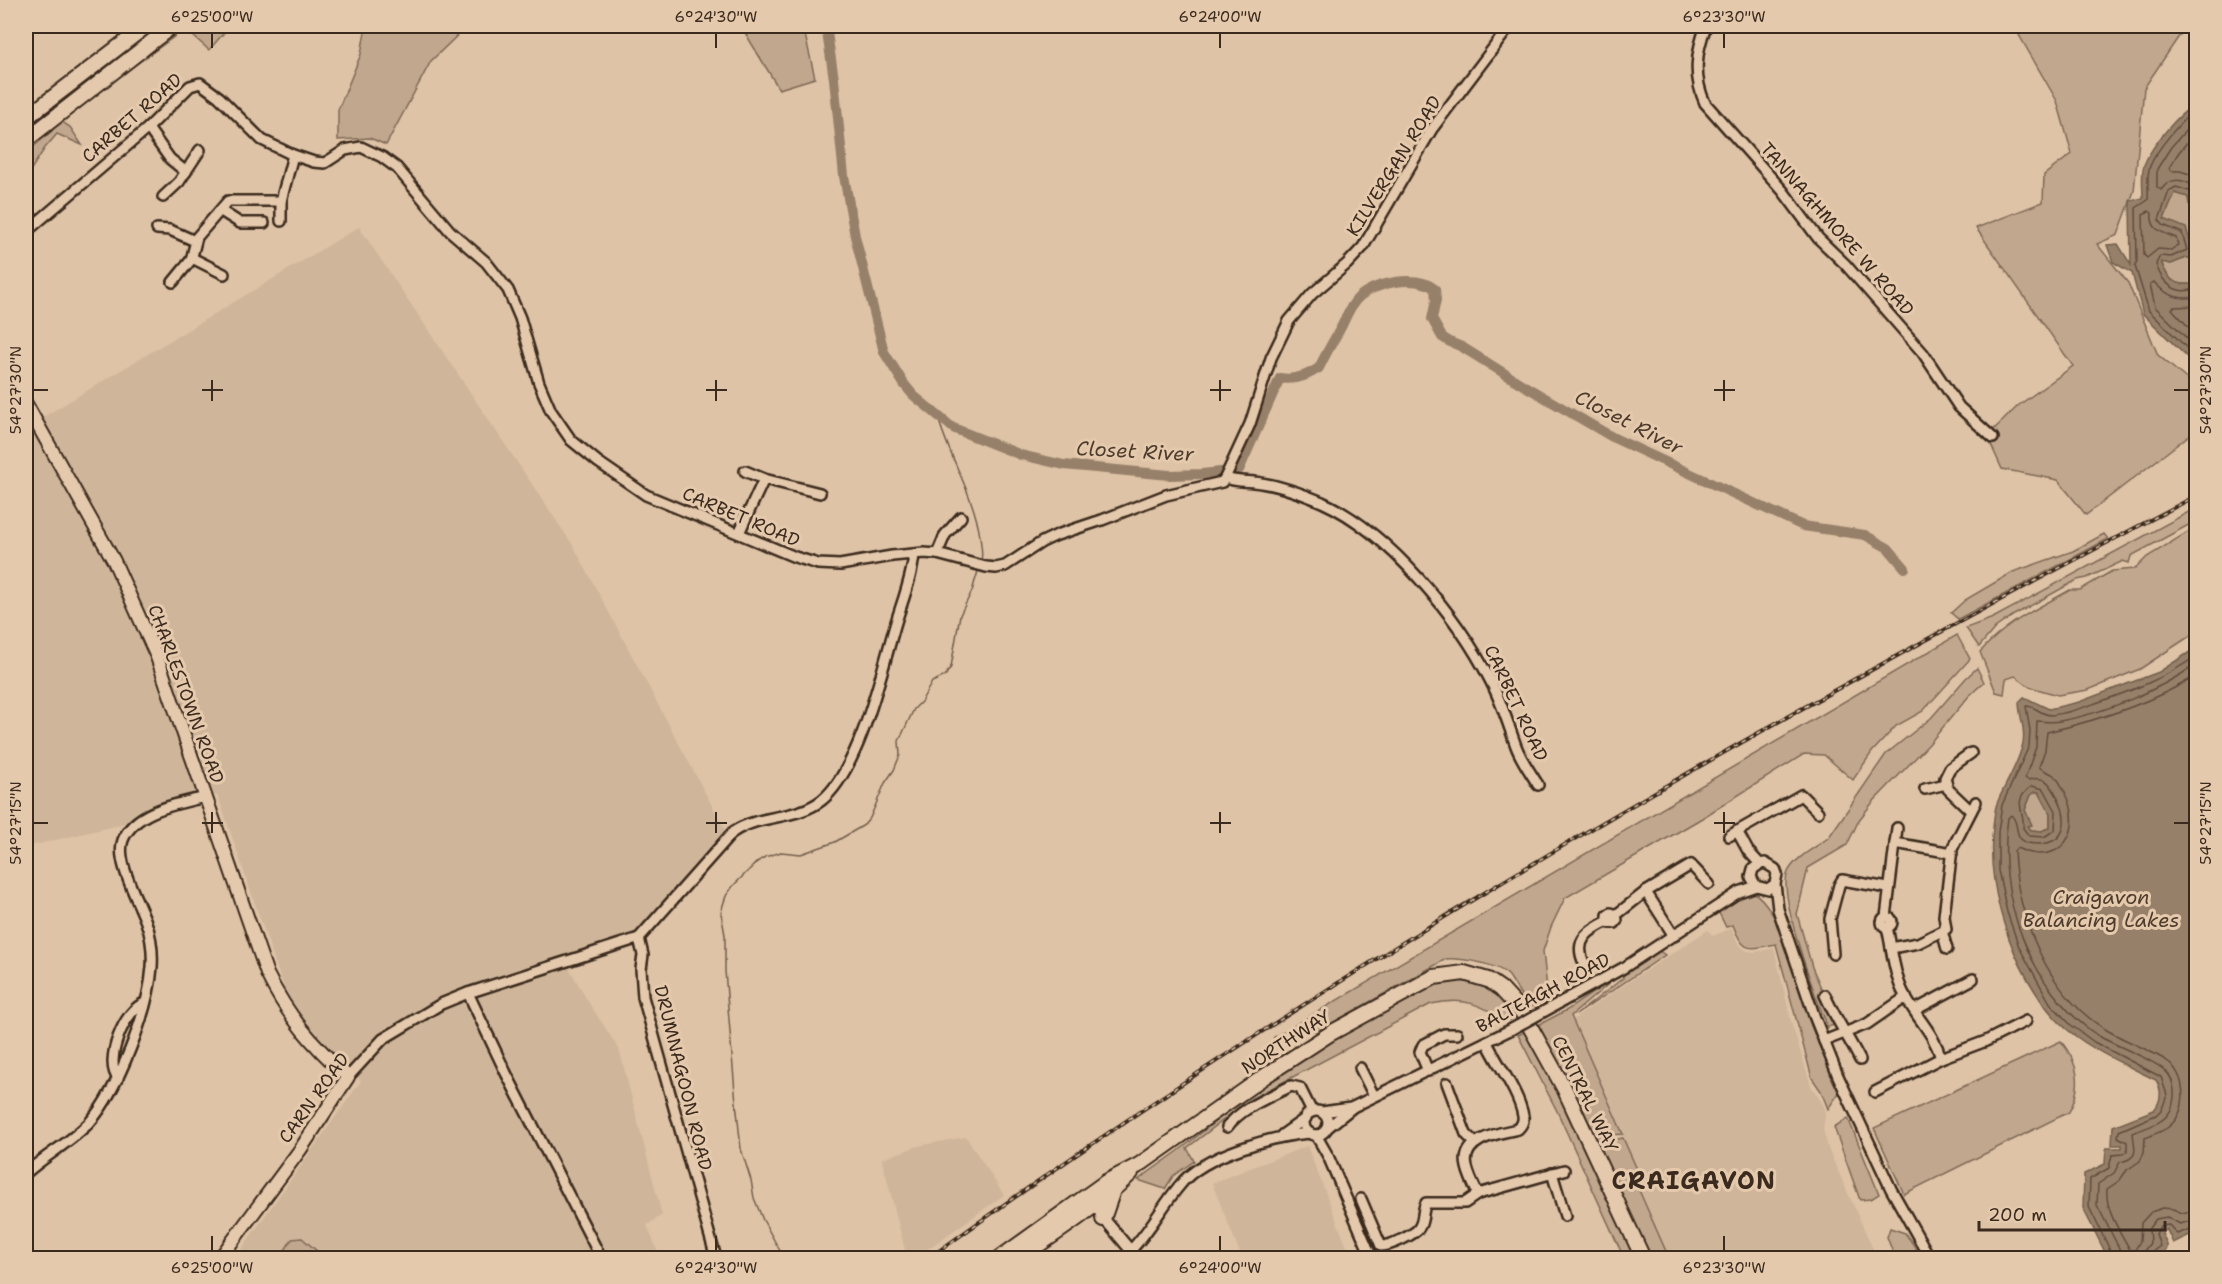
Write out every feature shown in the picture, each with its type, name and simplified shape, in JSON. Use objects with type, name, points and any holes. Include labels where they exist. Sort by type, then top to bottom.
[{"type":"highway","points":[[26,118],[146,26]]},
{"type":"highway","points":[[26,140],[172,26]]},
{"type":"highway","name":"NORTHWAY","points":[[1019,1258],[1080,1217],[1106,1182],[1139,1165],[1265,1076],[1331,1033],[1434,977],[1464,973]]},
{"type":"highway","name":"CENTRAL WAY","points":[[1464,973],[1488,980],[1501,989],[1522,1012],[1564,1088],[1643,1258]]},
{"type":"highway","name":"NORTHWAY","points":[[1000,1258],[1090,1201],[1112,1193],[1139,1165]]},
{"type":"highway","points":[[1104,1220],[1112,1193]]},
{"type":"highway","points":[[1007,1258],[1090,1201]]},
{"type":"main road","name":"CHARLESTOWN ROAD","points":[[26,404],[114,561],[157,657],[205,797]]},
{"type":"main road","points":[[205,797],[267,974],[277,995],[303,1032],[348,1077]]},
{"type":"main road","name":"CARN ROAD","points":[[220,1258],[300,1150],[348,1077]]},
{"type":"street","name":"KILVERGAN ROAD","points":[[1226,477],[1250,424],[1271,358],[1289,321],[1312,294],[1364,247],[1432,129],[1510,26]]},
{"type":"street","name":"TANNAGHMORE W ROAD","points":[[1706,26],[1698,51],[1696,70],[1699,89],[1705,103],[1783,191],[1818,238],[1845,264],[1923,353],[1959,407],[1993,438]]},
{"type":"street","name":"CARBET ROAD","points":[[26,232],[147,128],[190,86],[200,83],[219,97],[262,140],[293,155],[320,163],[330,161],[350,148],[361,147],[374,152],[397,168],[450,231],[486,262],[508,290],[520,318],[539,383],[551,411],[571,440],[646,495],[795,557],[818,564],[840,565],[914,554],[937,554],[980,566],[1005,566],[1057,535],[1166,495],[1222,482],[1226,477],[1264,483],[1296,492],[1344,514],[1370,533],[1415,574],[1462,633],[1480,660],[1506,714],[1516,748],[1538,785]]},
{"type":"street","points":[[147,128],[173,163],[186,172]]},
{"type":"street","points":[[163,197],[186,172],[200,150]]},
{"type":"street","points":[[281,220],[281,201],[293,155]]},
{"type":"street","points":[[186,284],[176,279],[192,258],[195,241],[231,200],[248,203],[281,201]]},
{"type":"street","points":[[220,211],[240,223],[259,225]]},
{"type":"street","points":[[157,229],[171,230],[195,241]]},
{"type":"street","points":[[192,258],[224,274]]},
{"type":"street","points":[[746,471],[764,479],[820,493]]},
{"type":"street","points":[[739,533],[764,479]]},
{"type":"street","points":[[937,554],[945,535],[961,522]]},
{"type":"street","points":[[639,938],[733,832],[751,823],[805,809],[823,800],[833,789],[850,759],[877,693],[914,554]]},
{"type":"street","points":[[1969,757],[1950,768],[1945,778],[1948,789],[1971,811]]},
{"type":"street","points":[[1925,789],[1946,784]]},
{"type":"street","points":[[1760,864],[1733,833],[1801,795],[1818,812]]},
{"type":"street","name":"CHARLESTOWN ROAD","points":[[26,1173],[86,1126],[103,1104],[118,1078],[145,1003],[152,970],[152,947],[146,922],[123,862],[123,840],[133,826],[154,812],[205,797]]},
{"type":"street","points":[[1891,948],[1918,943],[1946,930],[1944,916],[1952,853],[1977,802]]},
{"type":"street","points":[[1897,828],[1886,916],[1892,920],[1887,927],[1892,959],[1906,997],[1935,1038],[1941,1059]]},
{"type":"street","points":[[1895,843],[1952,853]]},
{"type":"street","points":[[1778,909],[1751,877],[1753,869],[1760,864],[1771,865],[1775,869],[1778,909],[1824,1041],[1852,1107],[1891,1189],[1930,1258]]},
{"type":"street","points":[[1584,963],[1580,947],[1590,930],[1608,921],[1616,923],[1616,915],[1646,892],[1691,865],[1708,884]]},
{"type":"street","name":"BALTEAGH ROAD","points":[[1319,1132],[1353,1107],[1512,1029],[1658,946],[1739,892],[1751,877]]},
{"type":"street","points":[[1834,956],[1830,919],[1842,880],[1888,888]]},
{"type":"street","points":[[1760,888],[1775,884]]},
{"type":"street","name":"BALTEAGH ROAD","points":[[1739,892],[1760,888]]},
{"type":"street","points":[[1646,892],[1670,938]]},
{"type":"street","points":[[1942,932],[1947,949]]},
{"type":"street","name":"CARN ROAD","points":[[348,1077],[383,1039],[441,1004],[468,993],[639,938]]},
{"type":"street","name":"DRUMNAGOON ROAD","points":[[639,938],[643,955],[641,969],[644,997],[716,1258]]},
{"type":"street","points":[[1915,1010],[1973,979]]},
{"type":"street","points":[[468,993],[506,1073],[601,1258]]},
{"type":"street","points":[[1825,995],[1834,1018],[1860,1053]]},
{"type":"street","points":[[1824,1041],[1867,1024],[1906,997]]},
{"type":"street","points":[[118,1078],[115,1075],[113,1063],[121,1030],[136,1006],[145,1003]]},
{"type":"street","points":[[1874,1094],[1941,1059],[1986,1041],[2026,1021]]},
{"type":"street","points":[[1428,1071],[1420,1053],[1423,1045],[1444,1034],[1457,1034]]},
{"type":"street","points":[[1478,1194],[1466,1165],[1469,1152],[1475,1143],[1487,1136],[1518,1129],[1522,1125],[1523,1118],[1515,1095],[1486,1042]]},
{"type":"street","points":[[1360,1068],[1374,1096]]},
{"type":"street","points":[[1447,1083],[1466,1134],[1475,1143]]},
{"type":"street","points":[[1227,1127],[1233,1119],[1254,1105],[1291,1086],[1300,1088],[1309,1115],[1305,1126],[1319,1132],[1372,1258]]},
{"type":"street","name":"BALTEAGH ROAD","points":[[1309,1115],[1353,1107]]},
{"type":"street","points":[[1130,1251],[1146,1233],[1180,1184],[1193,1171],[1242,1149],[1280,1137],[1319,1132],[1328,1121],[1322,1112]]},
{"type":"street","points":[[1280,1137],[1309,1115]]},
{"type":"street","points":[[1374,1202],[1363,1203],[1377,1239],[1382,1246],[1388,1246],[1417,1231],[1421,1225],[1426,1203],[1465,1203],[1478,1194],[1564,1170]]},
{"type":"street","points":[[1552,1173],[1565,1216]]},
{"type":"street","points":[[1090,1201],[1137,1258]]},
{"type":"street","points":[[1080,1217],[1104,1220]]},
{"type":"shaded area","points":[[181,26],[230,26],[209,50],[185,29],[80,105],[62,122],[70,127],[82,145],[57,134],[26,177],[26,153],[52,131],[57,119]]},
{"type":"shaded area","points":[[366,26],[467,26],[431,61],[386,145],[370,138],[338,140],[338,110],[361,54]]},
{"type":"shaded area","points":[[741,26],[803,26],[815,78],[779,89]]},
{"type":"shaded area","points":[[2030,26],[2186,26],[2144,88],[2134,191],[2118,235],[2097,244],[2128,283],[2158,355],[2196,387],[2196,430],[2086,515],[2058,480],[2002,469],[1987,436],[2019,405],[2073,366],[1976,228],[2043,202],[2044,175],[2072,154],[2057,101],[2019,35]]},
{"type":"shaded area","points":[[2175,193],[2188,197],[2189,204],[2196,209],[2196,246],[2192,248],[2190,237],[2164,219]]},
{"type":"shaded area","points":[[359,227],[574,547],[726,832],[640,932],[564,959],[619,1049],[662,1215],[647,1225],[660,1258],[235,1258],[361,1081],[312,1031],[286,994],[218,796],[199,791],[119,825],[26,847],[26,409],[40,419]]},
{"type":"shaded area","points":[[2186,258],[2196,258],[2196,279],[2192,284],[2180,284],[2168,276],[2161,261],[2171,264]]},
{"type":"shaded area","points":[[2196,508],[2196,521],[2131,556],[2129,563],[2123,561],[2087,578],[2077,580],[2014,615],[1995,628],[1979,647],[1966,628],[1993,618]]},
{"type":"shaded area","points":[[2196,527],[2196,632],[2140,669],[2088,690],[2058,695],[2030,687],[2015,676],[2006,679],[2004,694],[1996,692],[1980,652],[1990,641],[2022,617],[2070,590],[2080,590],[2112,571],[2135,569],[2147,557]]},
{"type":"shaded area","points":[[2104,534],[2108,539],[1958,619],[1951,613],[1965,600],[2013,572],[2073,551]]},
{"type":"shaded area","points":[[1957,635],[1970,659],[1923,711],[1896,726],[1872,752],[1853,780],[1824,755],[1804,754],[1702,818],[1565,898],[1551,927],[1543,951],[1548,998],[1529,1008],[1509,976],[1504,972],[1479,963],[1446,959],[1316,1032],[1306,1026],[1273,1038]]},
{"type":"shaded area","points":[[1977,668],[1984,682],[1873,802],[1859,820],[1847,845],[1808,868],[1797,914],[1812,967],[1834,1025],[1828,1027],[1793,924],[1786,884],[1788,872],[1801,857],[1829,837],[1886,754],[1931,718]]},
{"type":"shaded area","points":[[2039,792],[2050,813],[2050,827],[2042,831],[2031,830],[2025,810],[2031,795]]},
{"type":"shaded area","points":[[1750,891],[1761,898],[1780,929],[1809,1020],[1839,1093],[1828,1109],[1821,1091],[1812,1078],[1776,944],[1753,948],[1744,945],[1733,925],[1726,927],[1718,911]]},
{"type":"shaded area","points":[[1731,928],[1739,945],[1747,951],[1755,952],[1774,948],[1792,1025],[1811,1086],[1824,1106],[1823,1130],[1829,1151],[1877,1258],[1664,1258],[1635,1195],[1637,1177],[1571,1021],[1708,930],[1713,936]]},
{"type":"shaded area","points":[[1658,950],[1665,955],[1576,1015],[1623,978],[1623,970]]},
{"type":"shaded area","points":[[1619,975],[1571,1016],[1623,1134],[1609,1135],[1596,1130],[1579,1111],[1536,1026],[1567,1010]]},
{"type":"shaded area","points":[[1443,978],[1465,981],[1486,988],[1505,999],[1520,1015],[1508,1021],[1472,1003],[1453,1001],[1431,1004],[1251,1099],[1187,1148],[1194,1161],[1173,1176],[1165,1189],[1138,1180],[1259,1087],[1351,1025]]},
{"type":"shaded area","points":[[1529,1030],[1639,1258],[1624,1258],[1557,1111],[1518,1035]]},
{"type":"shaded area","points":[[2061,1041],[2072,1058],[2077,1075],[2076,1093],[2069,1112],[1904,1194],[1874,1128]]},
{"type":"shaded area","points":[[1848,1118],[1879,1194],[1871,1199],[1860,1200],[1834,1127]]},
{"type":"shaded area","points":[[1591,1132],[1612,1140],[1623,1138],[1640,1176],[1638,1188],[1669,1258],[1648,1258]]},
{"type":"shaded area","points":[[966,1137],[1004,1195],[915,1258],[907,1258],[882,1159],[918,1146]]},
{"type":"shaded area","points":[[1307,1146],[1351,1257],[1242,1258],[1212,1183]]},
{"type":"shaded area","points":[[1890,1228],[1905,1233],[1923,1258],[1895,1258],[1887,1237]]},
{"type":"shaded area","points":[[302,1238],[325,1258],[280,1258],[292,1239]]},
{"type":"water","points":[[2196,104],[2196,209],[2189,204],[2188,197],[2175,193],[2164,219],[2186,228],[2192,247],[2196,246],[2196,258],[2186,258],[2171,264],[2161,262],[2168,277],[2175,282],[2192,284],[2196,279],[2196,362],[2189,359],[2143,314],[2132,273],[2113,262],[2107,245],[2118,244],[2131,265],[2130,201],[2143,198],[2144,165],[2166,131],[2181,115]]},
{"type":"water","name":"Craigavon Balancing Lakes","points":[[2196,648],[2196,980],[2194,999],[2196,1001],[2196,1232],[2173,1243],[2167,1230],[2163,1231],[2167,1248],[2158,1256],[2133,1259],[2111,1258],[2105,1252],[2083,1208],[2084,1174],[2105,1164],[2106,1148],[2122,1148],[2122,1145],[2112,1145],[2113,1126],[2154,1110],[2160,1099],[2159,1088],[2156,1080],[2079,1039],[2051,1013],[2035,991],[2021,966],[2000,910],[1994,881],[1992,853],[1994,814],[2023,743],[2024,733],[2019,702],[2024,697],[2049,709],[2079,702],[2159,672]],"holes":[[[2039,792],[2050,813],[2050,827],[2042,831],[2031,830],[2028,826],[2032,825],[2025,810],[2031,795]]]},
{"type":"waterway","name":"Closet River","points":[[826,26],[844,176],[855,236],[884,352],[913,395],[953,428],[1021,455],[1064,465],[1169,475],[1239,470],[1280,378],[1301,377],[1319,368],[1352,306],[1364,293],[1384,284],[1417,282],[1435,289],[1436,300],[1432,319],[1442,337],[1523,385],[1614,438],[1803,526],[1865,535],[1888,548],[1905,568]]},
{"type":"waterway","points":[[938,417],[977,521],[982,552],[981,561]]},
{"type":"waterway","points":[[784,1258],[754,1198],[741,1149],[725,971],[725,935],[721,913],[723,905],[733,886],[765,857],[781,852],[801,854],[835,842],[864,825],[870,818],[885,783],[894,770],[900,755],[899,741],[914,709],[921,702],[932,682],[945,676],[951,667],[960,615],[972,591],[979,568]]},
{"type":"railway","points":[[929,1258],[1081,1152],[1235,1049],[1391,950],[1549,854],[1870,671],[2196,496]]},
{"type":"district","name":"CRAIGAVON","points":[[1694,1181]]}]
